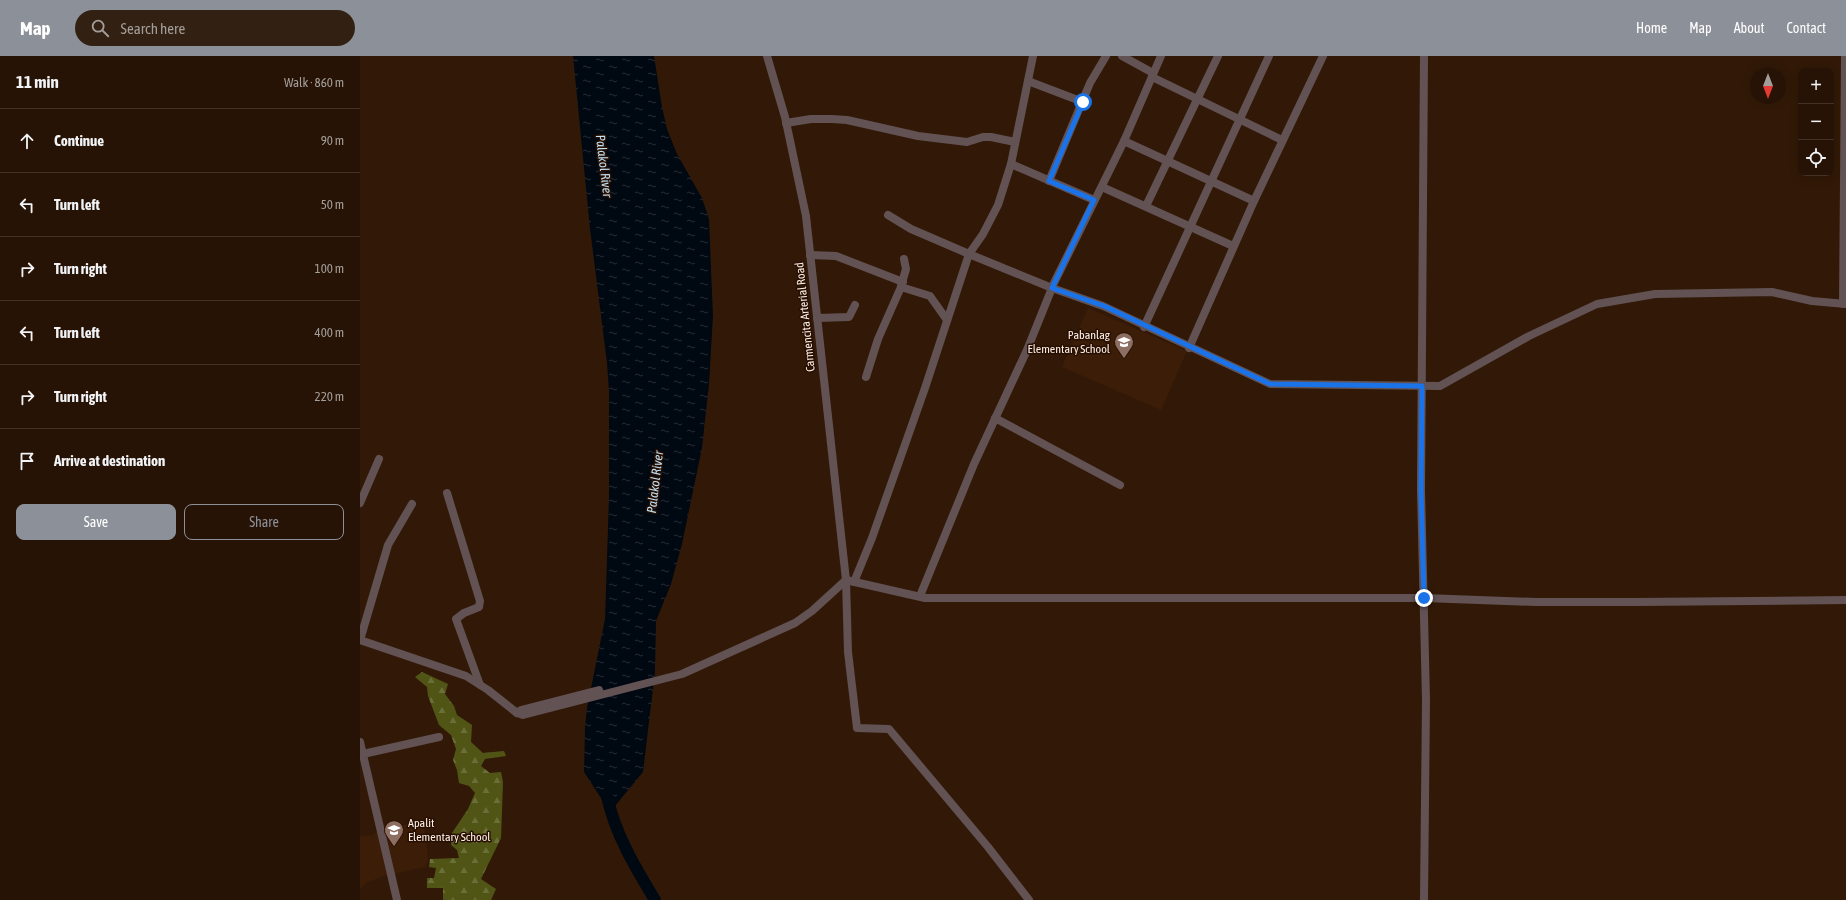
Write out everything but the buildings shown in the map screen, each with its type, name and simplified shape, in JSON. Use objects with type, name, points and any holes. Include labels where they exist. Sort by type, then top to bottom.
[{"type":"street","name":"Carmencita Arterial Road","points":[[767,56],[786,123],[806,216],[817,318],[850,581],[848,652],[857,728],[889,730],[988,847],[1029,900]]},
{"type":"street","points":[[412,504],[388,545],[360,640],[466,676],[521,713],[693,668],[795,623],[812,611],[850,581],[874,531],[969,254],[983,234],[998,205],[1011,164],[1033,56]]},
{"type":"street","points":[[1049,181],[1090,84],[1106,56]]},
{"type":"street","points":[[1122,56],[1153,75],[1282,140]]},
{"type":"street","points":[[920,596],[974,464],[1027,350],[1052,288],[1094,200],[1124,142],[1161,56]]},
{"type":"street","points":[[1146,206],[1218,56]]},
{"type":"street","points":[[1144,326],[1269,56]]},
{"type":"street","points":[[1189,348],[1233,246],[1323,56]]},
{"type":"street","points":[[1424,56],[1421,490],[1426,787],[1424,900]]},
{"type":"street","points":[[888,215],[911,229],[969,254],[1052,288],[1104,306],[1189,348],[1270,384],[1440,386],[1529,336],[1597,304],[1655,294],[1772,292],[1812,301],[1845,304],[1845,56]]},
{"type":"street","points":[[1028,81],[1083,102]]},
{"type":"street","points":[[786,123],[811,119],[847,120],[918,136],[967,142],[983,137],[991,137],[1015,142]]},
{"type":"street","points":[[1124,142],[1254,201]]},
{"type":"street","points":[[1011,164],[1094,200]]},
{"type":"street","points":[[1102,187],[1233,246]]},
{"type":"street","points":[[810,255],[836,256],[930,296],[947,320]]},
{"type":"street","points":[[866,377],[878,339],[902,284],[906,269],[904,259]]},
{"type":"street","points":[[817,318],[849,317],[855,305]]},
{"type":"street","points":[[995,418],[1120,484]]},
{"type":"street","points":[[360,503],[379,459]]},
{"type":"street","points":[[447,493],[480,601],[479,607],[464,613],[456,619],[480,685]]},
{"type":"street","points":[[850,581],[920,596],[1424,598],[1536,602],[1846,600]]},
{"type":"street","points":[[363,754],[439,737]]},
{"type":"street","points":[[360,742],[397,900]]},
{"type":"shaded area","name":"Pabanlag Elementary School","points":[[1088,308],[1187,351],[1161,410],[1062,367]]},
{"type":"shaded area","name":"Apalit Elementary School","points":[[424,824],[428,859],[425,867],[384,876],[366,883],[360,888],[360,836],[373,835],[383,826]]},
{"type":"green space","points":[[422,672],[448,684],[445,694],[454,706],[457,715],[472,725],[471,742],[483,753],[504,751],[506,756],[485,759],[481,766],[490,773],[501,772],[503,782],[501,838],[481,879],[496,889],[491,900],[443,900],[443,888],[427,888],[427,878],[434,878],[436,868],[429,867],[430,859],[459,858],[457,850],[451,845],[452,833],[468,809],[475,793],[469,786],[459,783],[457,770],[453,760],[456,749],[451,735],[439,725],[428,696],[427,687],[415,677]]},
{"type":"water","points":[[573,56],[654,56],[667,129],[677,154],[702,198],[709,219],[713,316],[709,384],[702,448],[682,544],[671,584],[656,621],[655,672],[643,772],[610,812],[584,772],[587,708],[605,619],[609,496],[609,392],[607,363],[590,229]]},
{"type":"waterway","name":"Palakol River","points":[[607,796],[620,837],[633,863],[655,900]]},
{"type":"place","name":"Pabanlag Elementary School","points":[[1124,359]]},
{"type":"place","name":"Apalit Elementary School","points":[[394,847]]},
{"type":"route","points":[[1083,102],[1049,181],[1094,200],[1052,288],[1104,306],[1189,348],[1270,384],[1422,386],[1421,490],[1424,598]]}]
